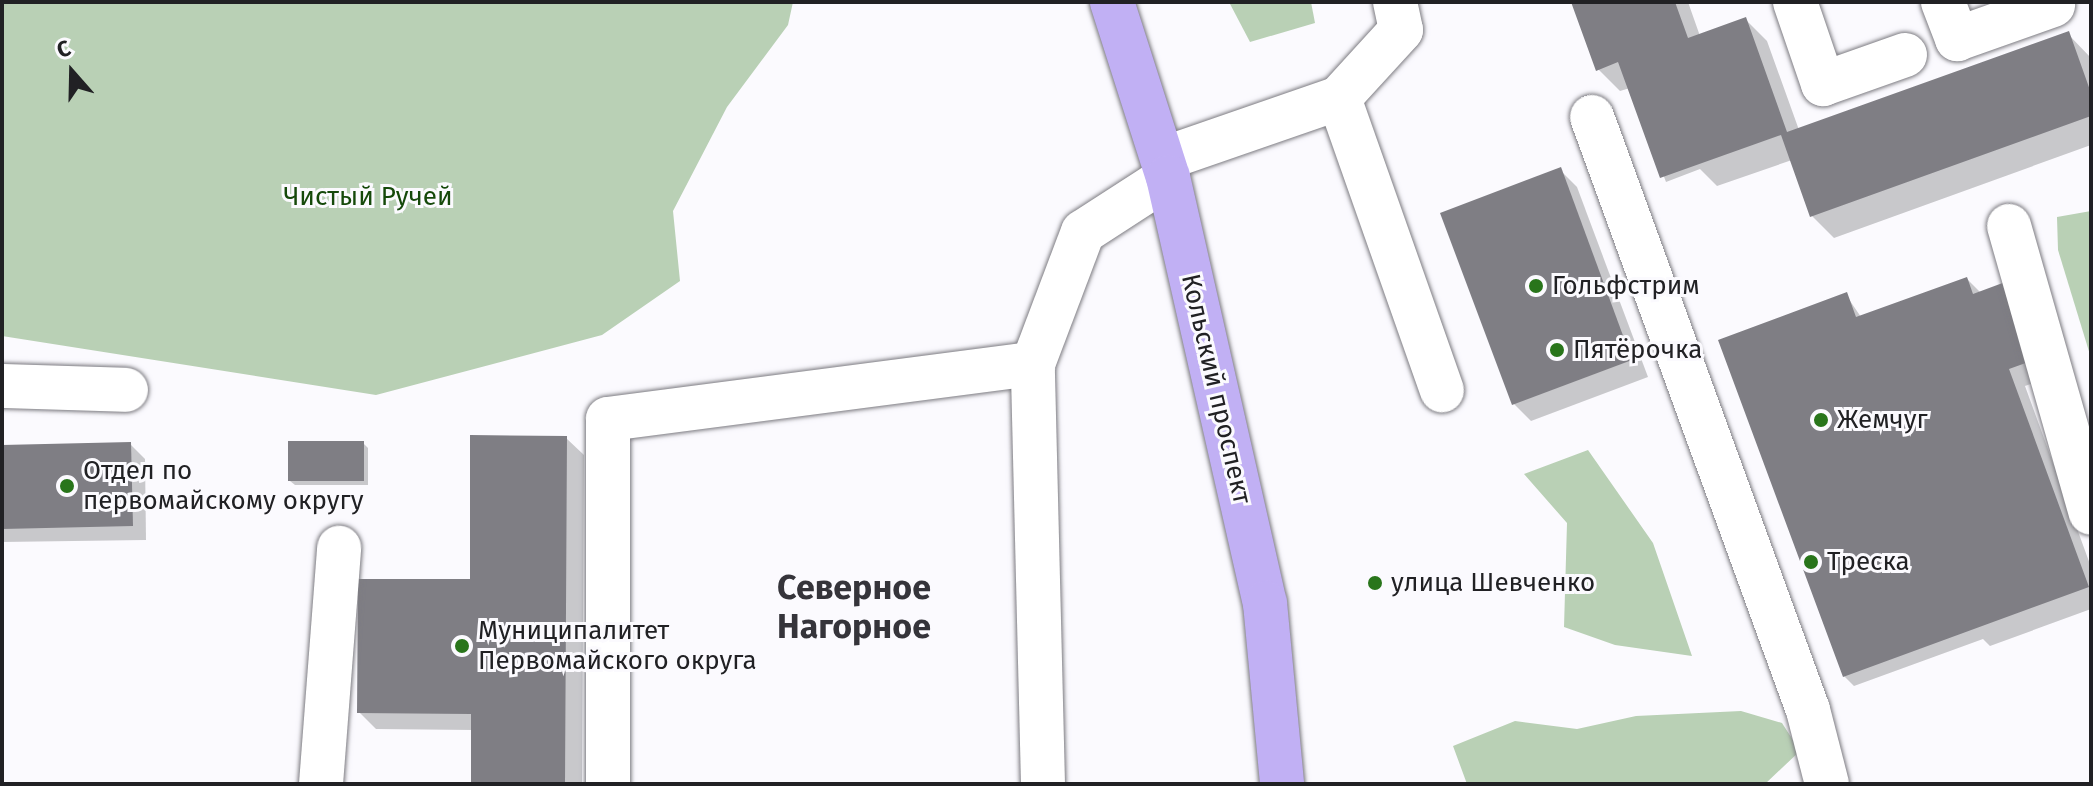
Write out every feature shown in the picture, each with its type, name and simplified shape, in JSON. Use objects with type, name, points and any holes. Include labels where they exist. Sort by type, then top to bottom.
[{"type":"main road","name":"Кольский проспект","points":[[1112,2],[1166,168],[1265,603],[1282,784]]},
{"type":"lane","points":[[1043,784],[1033,364],[1083,232],[1166,168],[1339,98],[1401,30],[1395,2]]},
{"type":"lane","points":[[1795,2],[1823,84],[1905,55]]},
{"type":"lane","points":[[1943,2],[1957,39],[2053,5]]},
{"type":"lane","points":[[1339,98],[1442,390]]},
{"type":"lane","points":[[1592,117],[1808,710],[1827,784]]},
{"type":"lane","points":[[2009,226],[2091,513]]},
{"type":"lane","points":[[608,784],[608,419],[1033,364]]},
{"type":"lane","points":[[2,386],[126,390]]},
{"type":"lane","points":[[321,784],[339,548]]},
{"type":"green space","name":"Чистый Ручей","points":[[2,2],[793,2],[788,25],[727,107],[673,211],[680,281],[602,335],[376,395],[2,336]]},
{"type":"green space","points":[[1229,2],[1311,2],[1315,23],[1250,42]]},
{"type":"green space","points":[[2091,211],[2091,358],[2058,250],[2057,217]]},
{"type":"green space","points":[[1588,450],[1653,543],[1692,656],[1615,645],[1564,627],[1567,523],[1524,474]]},
{"type":"green space","points":[[1741,711],[1782,723],[1800,751],[1765,784],[1467,784],[1453,746],[1515,721],[1577,729],[1636,716]]},
{"type":"building","points":[[1571,2],[1675,2],[1688,38],[1746,17],[1787,132],[2069,31],[2091,93],[2091,116],[1810,217],[1781,135],[1660,178],[1618,62],[1596,71]]},
{"type":"building","name":"Гольфстрим","points":[[1561,167],[1632,360],[1512,405],[1440,213]]},
{"type":"building","points":[[1967,277],[1973,294],[2016,278],[2045,356],[2009,369],[2089,587],[1843,677],[1718,340],[1847,292],[1856,317]]},
{"type":"building","name":"Муниципалитет Первомайского округа","points":[[470,435],[567,436],[565,784],[471,784],[471,714],[357,713],[358,579],[470,579]]},
{"type":"building","points":[[288,441],[364,441],[364,481],[288,481]]},
{"type":"building","name":"Отдел по первомайскому округу","points":[[131,442],[133,526],[2,529],[2,445]]},
{"type":"place","name":"Гольфстрим","points":[[1536,286]]},
{"type":"place","name":"Пятёрочка","points":[[1557,350]]},
{"type":"place","name":"Жемчуг","points":[[1821,420]]},
{"type":"place","name":"Отдел по первомайскому округу","points":[[67,486]]},
{"type":"place","name":"Треска","points":[[1811,562]]},
{"type":"place","name":"улица Шевченко","points":[[1375,583]]},
{"type":"place","name":"Муниципалитет Первомайского округа","points":[[462,646]]},
{"type":"district","name":"Северное Нагорное","points":[[854,606]]}]
